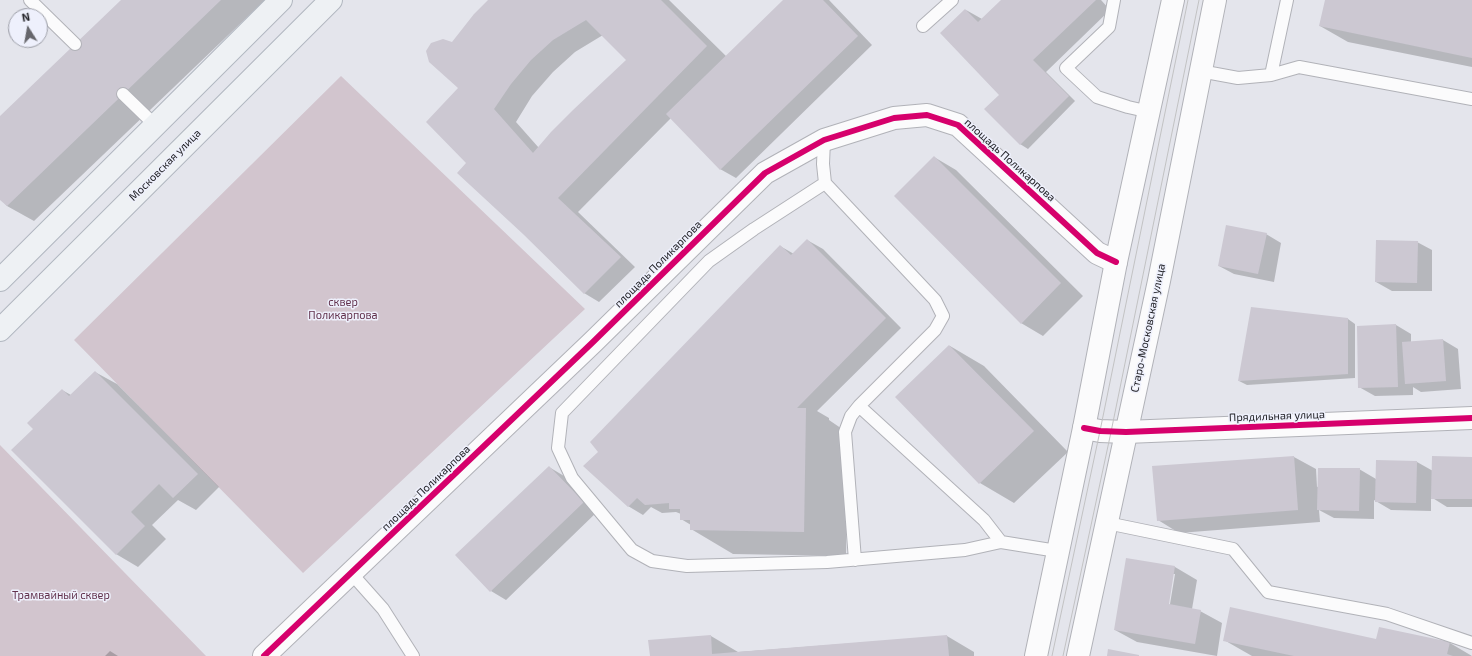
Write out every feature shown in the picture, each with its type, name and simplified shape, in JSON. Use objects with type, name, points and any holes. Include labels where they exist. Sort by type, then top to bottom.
[{"type":"main road","points":[[0,280],[281,0]]},
{"type":"main road","name":"Московская улица","points":[[0,330],[331,0]]},
{"type":"street","points":[[1036,656],[1084,428],[1116,262],[1150,112],[1173,0]]},
{"type":"street","name":"Старо-Московская улица","points":[[1078,656],[1160,274],[1215,0]]},
{"type":"street","name":"площадь Поликарпова","points":[[264,656],[593,342],[765,172],[824,140],[894,118],[927,115],[958,125],[1097,253],[1116,262]]},
{"type":"street","name":"Прядильная улица","points":[[1084,428],[1100,431],[1126,432],[1472,418]]},
{"type":"lane","points":[[30,0],[75,44]]},
{"type":"lane","points":[[923,26],[952,0]]},
{"type":"lane","points":[[1114,0],[1109,28],[1066,68],[1097,97],[1150,112]]},
{"type":"lane","points":[[1271,75],[1287,0]]},
{"type":"lane","points":[[1200,72],[1238,78],[1271,75],[1299,67],[1472,99]]},
{"type":"lane","points":[[123,94],[155,125]]},
{"type":"lane","points":[[824,140],[823,164],[825,183],[935,300],[943,316],[935,330],[859,406],[851,416],[846,432],[855,560]]},
{"type":"lane","points":[[825,183],[754,229],[709,261],[562,413],[558,448],[572,478],[632,550],[652,561],[687,566],[827,562],[965,550],[1000,542],[1057,552]]},
{"type":"lane","points":[[859,406],[984,520],[1000,542]]},
{"type":"lane","points":[[1107,523],[1233,549],[1268,592],[1387,614],[1472,644]]},
{"type":"lane","points":[[351,574],[383,609],[414,656]]},
{"type":"green space","name":"сквер Поликарпова","points":[[341,76],[585,309],[303,573],[74,340]]},
{"type":"green space","name":"Трамвайный сквер","points":[[0,445],[206,656],[0,656]]},
{"type":"building","points":[[121,0],[221,0],[7,206],[0,200],[0,116]]},
{"type":"building","points":[[488,0],[661,0],[707,46],[558,198],[621,257],[584,294],[523,234],[457,173],[466,163],[426,122],[458,88],[429,62],[426,51],[431,43],[443,39],[452,42],[474,14]],"holes":[[[586,20],[626,60],[573,110],[533,153],[494,109],[511,84],[531,60],[553,40]]]},
{"type":"building","points":[[783,0],[823,0],[858,36],[720,170],[666,114]]},
{"type":"building","points":[[1001,0],[1096,0],[1033,60],[1069,96],[1020,145],[984,109],[999,95],[940,33],[965,9],[978,22]]},
{"type":"building","points":[[1325,0],[1472,0],[1472,58],[1319,26]]},
{"type":"building","points":[[934,156],[1061,283],[1021,324],[894,196]]},
{"type":"building","points":[[1226,225],[1267,233],[1258,274],[1218,266]]},
{"type":"building","points":[[807,239],[886,318],[797,408],[806,408],[804,532],[690,530],[690,520],[680,520],[680,509],[669,509],[669,503],[645,505],[637,498],[628,507],[583,466],[598,452],[590,442],[780,245],[791,255]]},
{"type":"building","points":[[1376,240],[1418,241],[1417,283],[1375,282]]},
{"type":"building","points":[[1251,307],[1348,318],[1348,374],[1238,381]]},
{"type":"building","points":[[1396,324],[1398,387],[1358,388],[1357,326]]},
{"type":"building","points":[[1443,339],[1446,381],[1405,384],[1402,342]]},
{"type":"building","points":[[949,345],[1034,431],[979,484],[895,397]]},
{"type":"building","points":[[95,371],[198,474],[173,498],[159,484],[131,512],[145,526],[116,555],[11,450],[33,429],[27,423],[62,389],[69,396]]},
{"type":"building","points":[[1294,456],[1298,510],[1157,521],[1152,466]]},
{"type":"building","points":[[1432,456],[1472,457],[1472,499],[1431,499]]},
{"type":"building","points":[[1376,460],[1417,461],[1416,503],[1375,502]]},
{"type":"building","points":[[549,466],[584,502],[490,592],[455,555]]},
{"type":"building","points":[[1318,468],[1360,468],[1359,511],[1317,510]]},
{"type":"building","points":[[1126,558],[1175,566],[1169,604],[1201,610],[1195,644],[1114,630]]},
{"type":"building","points":[[1230,607],[1376,639],[1379,627],[1450,642],[1447,654],[1453,656],[1294,656],[1223,641]]},
{"type":"building","points":[[711,635],[712,654],[947,635],[949,656],[650,656],[648,640]]},
{"type":"building","points":[[1108,649],[1139,655],[1139,656],[1107,656]]},
{"type":"tram line","points":[[1052,656],[1100,431],[1188,0]]},
{"type":"tram line","points":[[1063,656],[1111,432],[1199,0]]},
{"type":"cycle path","points":[[264,656],[593,342],[765,173],[824,140],[894,118],[927,115],[958,125],[1097,253],[1116,262]]},
{"type":"cycle path","points":[[1084,428],[1100,431],[1126,432],[1472,418]]}]
